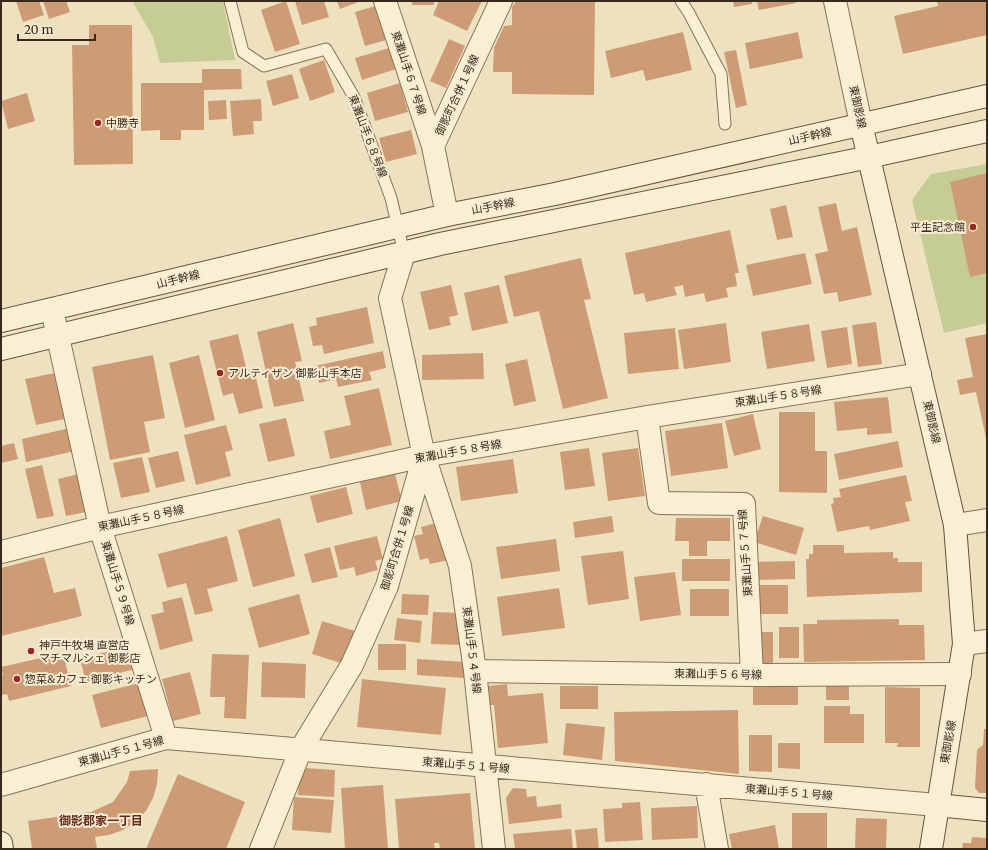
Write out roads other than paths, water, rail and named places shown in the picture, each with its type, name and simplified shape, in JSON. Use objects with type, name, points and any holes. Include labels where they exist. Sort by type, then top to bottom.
[{"type":"street","name":"東灘山手６７号線","points":[[385,1],[433,146]]},
{"type":"street","name":"御影町合併１号線","points":[[447,215],[433,146],[501,1]]},
{"type":"street","name":"東御影線","points":[[835,1],[861,124],[955,525],[964,644],[931,849]]},
{"type":"street","name":"山手幹線","points":[[1,321],[398,226],[555,194],[987,96]]},
{"type":"street","points":[[1,349],[404,252],[869,157],[987,131]]},
{"type":"street","name":"御影町合併１号線","points":[[261,849],[301,750],[352,665],[388,586],[424,456],[390,298],[404,252]]},
{"type":"street","name":"東灘山手５９号線","points":[[52,310],[100,527],[166,738]]},
{"type":"street","name":"東灘山手５８号線","points":[[1,552],[100,527],[424,456],[647,417],[920,374]]},
{"type":"street","name":"東灘山手５７号線","points":[[647,417],[659,503],[744,504],[752,675]]},
{"type":"street","name":"東灘山手５４号線","points":[[424,456],[460,566],[475,671],[494,849]]},
{"type":"street","points":[[955,525],[987,520]]},
{"type":"street","points":[[964,644],[987,641]]},
{"type":"street","name":"東灘山手５６号線","points":[[475,671],[752,675],[960,674]]},
{"type":"street","name":"東灘山手５１号線","points":[[1,785],[166,738],[706,784],[987,810]]},
{"type":"street","points":[[706,784],[717,849]]},
{"type":"street","points":[[1,843],[2,849]]},
{"type":"lane","name":"東灘山手６８号線","points":[[230,1],[243,52],[264,66],[326,49],[354,97],[391,198],[398,226]]},
{"type":"lane","points":[[681,1],[689,13],[721,74],[725,124]]},
{"type":"lane","name":"御影町合併１号線","points":[[398,226],[404,252]]},
{"type":"place","name":"中勝寺","points":[[98,123]]},
{"type":"place","name":"平生記念館","points":[[973,227]]},
{"type":"place","name":"アルティザン 御影山手本店","points":[[220,373]]},
{"type":"place","name":"神戸牛牧場 直営店 マチマルシェ 御影店","points":[[31,651]]},
{"type":"place","name":"惣菜&カフェ 御影キッチン","points":[[17,679]]},
{"type":"district","name":"御影郡家一丁目","points":[[101,820]]}]
